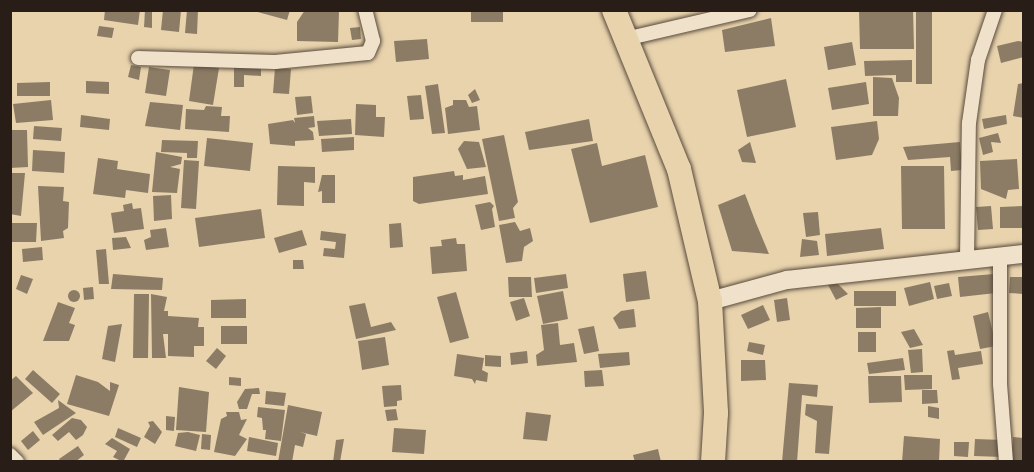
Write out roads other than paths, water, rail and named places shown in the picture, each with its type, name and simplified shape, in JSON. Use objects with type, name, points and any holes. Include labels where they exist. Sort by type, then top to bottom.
[{"type":"highway","points":[[614,10],[679,169],[710,301],[716,413],[713,462]]},
{"type":"street","points":[[138,58],[274,62],[368,53],[373,41],[365,10]]},
{"type":"street","points":[[626,39],[750,10]]},
{"type":"street","points":[[967,259],[969,123],[978,60],[995,10]]},
{"type":"street","points":[[710,301],[787,280],[1023,254]]},
{"type":"street","points":[[1000,255],[1000,384],[1006,462]]},
{"type":"street","points":[[10,455],[17,462]]}]
